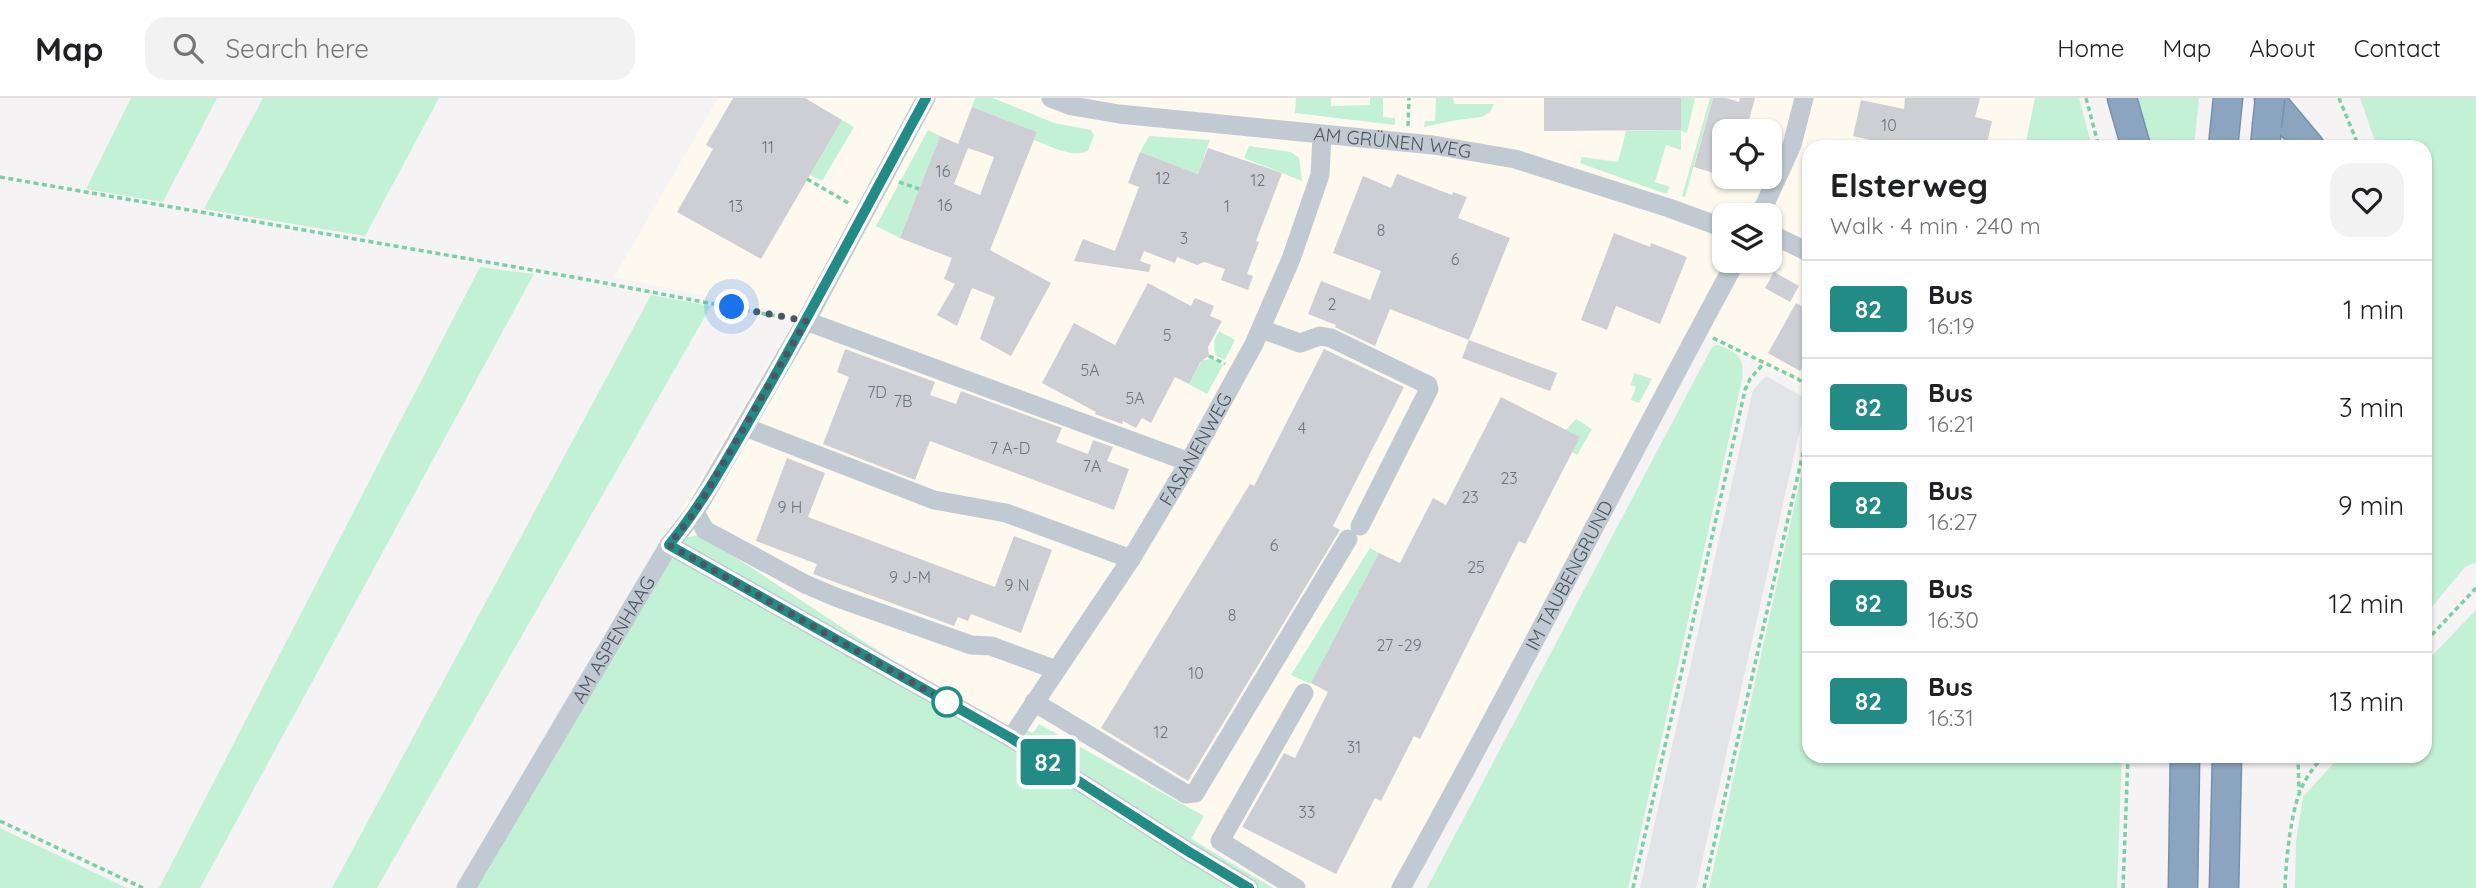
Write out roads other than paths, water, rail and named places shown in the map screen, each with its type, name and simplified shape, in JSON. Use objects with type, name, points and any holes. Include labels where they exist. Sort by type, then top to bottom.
[{"type":"highway","points":[[2122,98],[2134,140]]},
{"type":"highway","points":[[2224,140],[2228,98]]},
{"type":"highway","points":[[2266,136],[2270,98]]},
{"type":"highway","points":[[2270,98],[2304,140]]},
{"type":"highway","points":[[2183,888],[2185,763]]},
{"type":"highway","points":[[2224,888],[2227,763]]},
{"type":"highway","points":[[2225,836],[2240,763]]},
{"type":"street","name":"AM ASPENHAAG","points":[[466,888],[669,545],[695,512],[745,427],[806,321],[926,98]]},
{"type":"street","name":"AM GRÜNEN WEG","points":[[1051,98],[1072,106],[1119,114],[1408,142],[1515,159],[1712,224]]},
{"type":"street","points":[[1767,203],[1800,149],[1804,98]]},
{"type":"street","name":"FASANENWEG","points":[[1011,738],[1131,559],[1189,463],[1261,329],[1291,259],[1320,175],[1322,135]]},
{"type":"street","points":[[1782,239],[1802,249]]},
{"type":"street","name":"IM TAUBENGRUND","points":[[1401,888],[1481,744],[1729,273]]},
{"type":"street","points":[[806,321],[1189,463]]},
{"type":"street","points":[[1034,702],[1186,794],[1195,793],[1354,532],[1429,389],[1428,385],[1331,338],[1320,337],[1300,343],[1261,329]]},
{"type":"street","points":[[745,427],[934,500],[1006,513],[1131,559]]},
{"type":"street","points":[[695,512],[705,530],[805,584],[971,645],[991,646],[1056,670]]},
{"type":"street","points":[[669,545],[1011,738],[1249,888]]},
{"type":"street","points":[[1296,888],[1220,841],[1304,692]]}]
